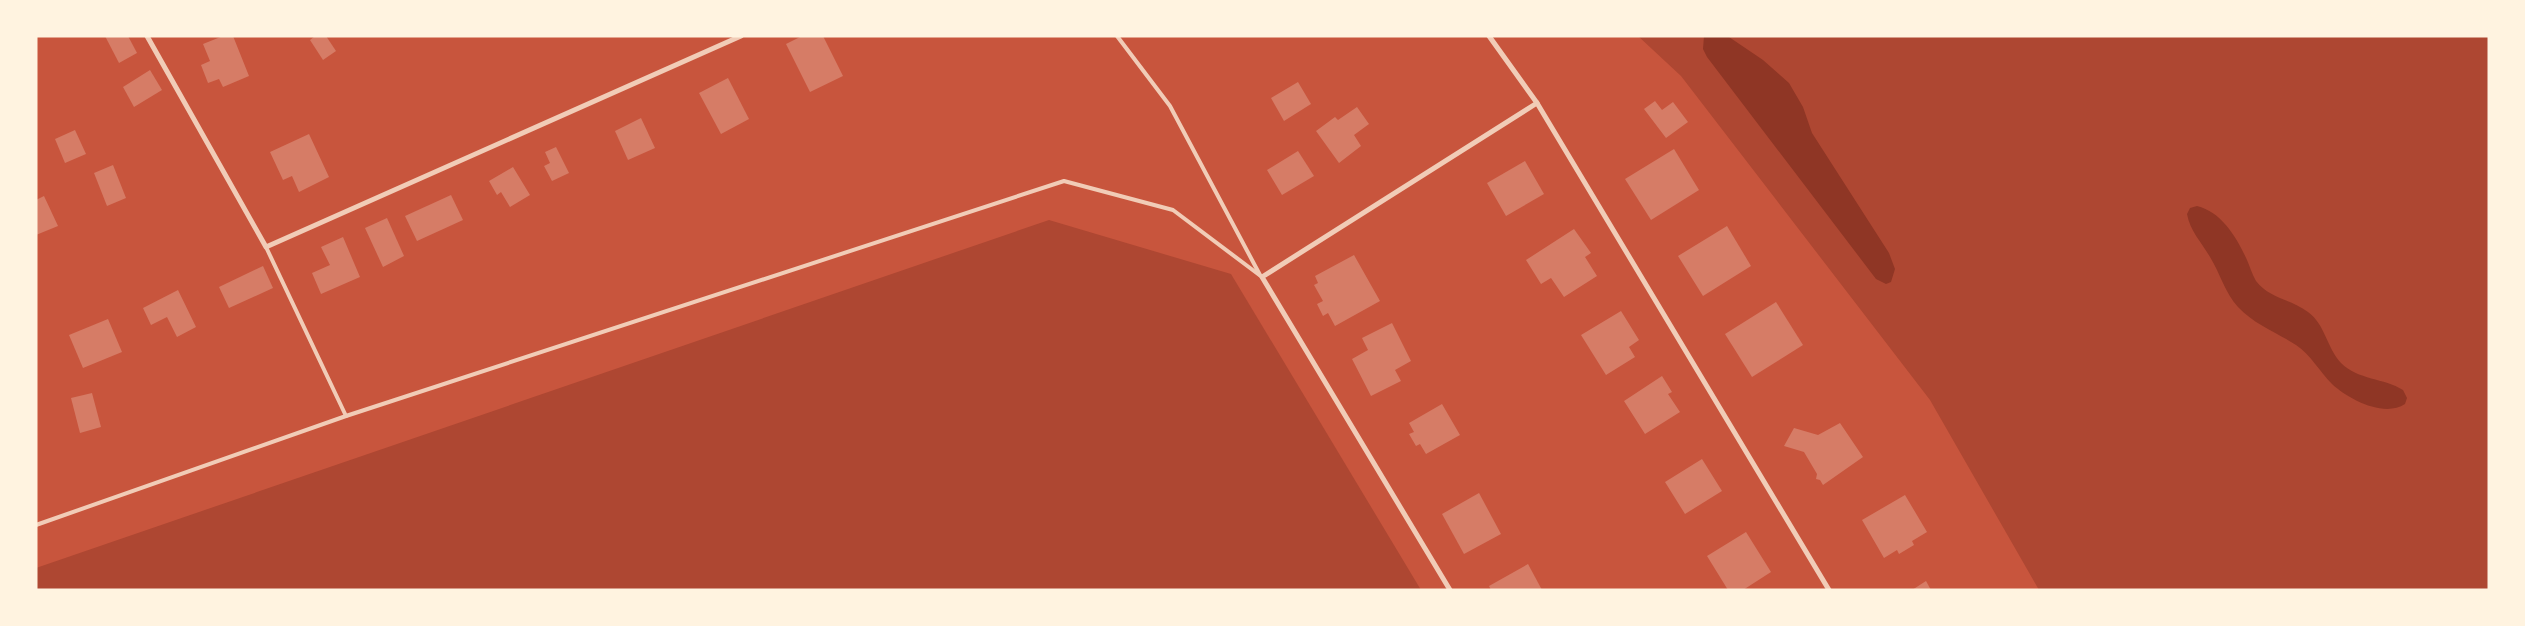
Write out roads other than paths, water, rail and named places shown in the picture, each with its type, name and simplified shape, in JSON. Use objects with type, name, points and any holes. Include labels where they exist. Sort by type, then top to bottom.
[{"type":"street","points":[[147,36],[266,247],[741,36]]},
{"type":"street","points":[[1489,36],[1537,103],[1829,590]]},
{"type":"street","points":[[1450,590],[1262,277],[1537,103]]},
{"type":"lane","points":[[1118,36],[1170,106],[1262,277]]},
{"type":"lane","points":[[36,525],[346,416],[1064,181],[1173,210],[1262,277]]},
{"type":"lane","points":[[266,247],[346,416]]}]
